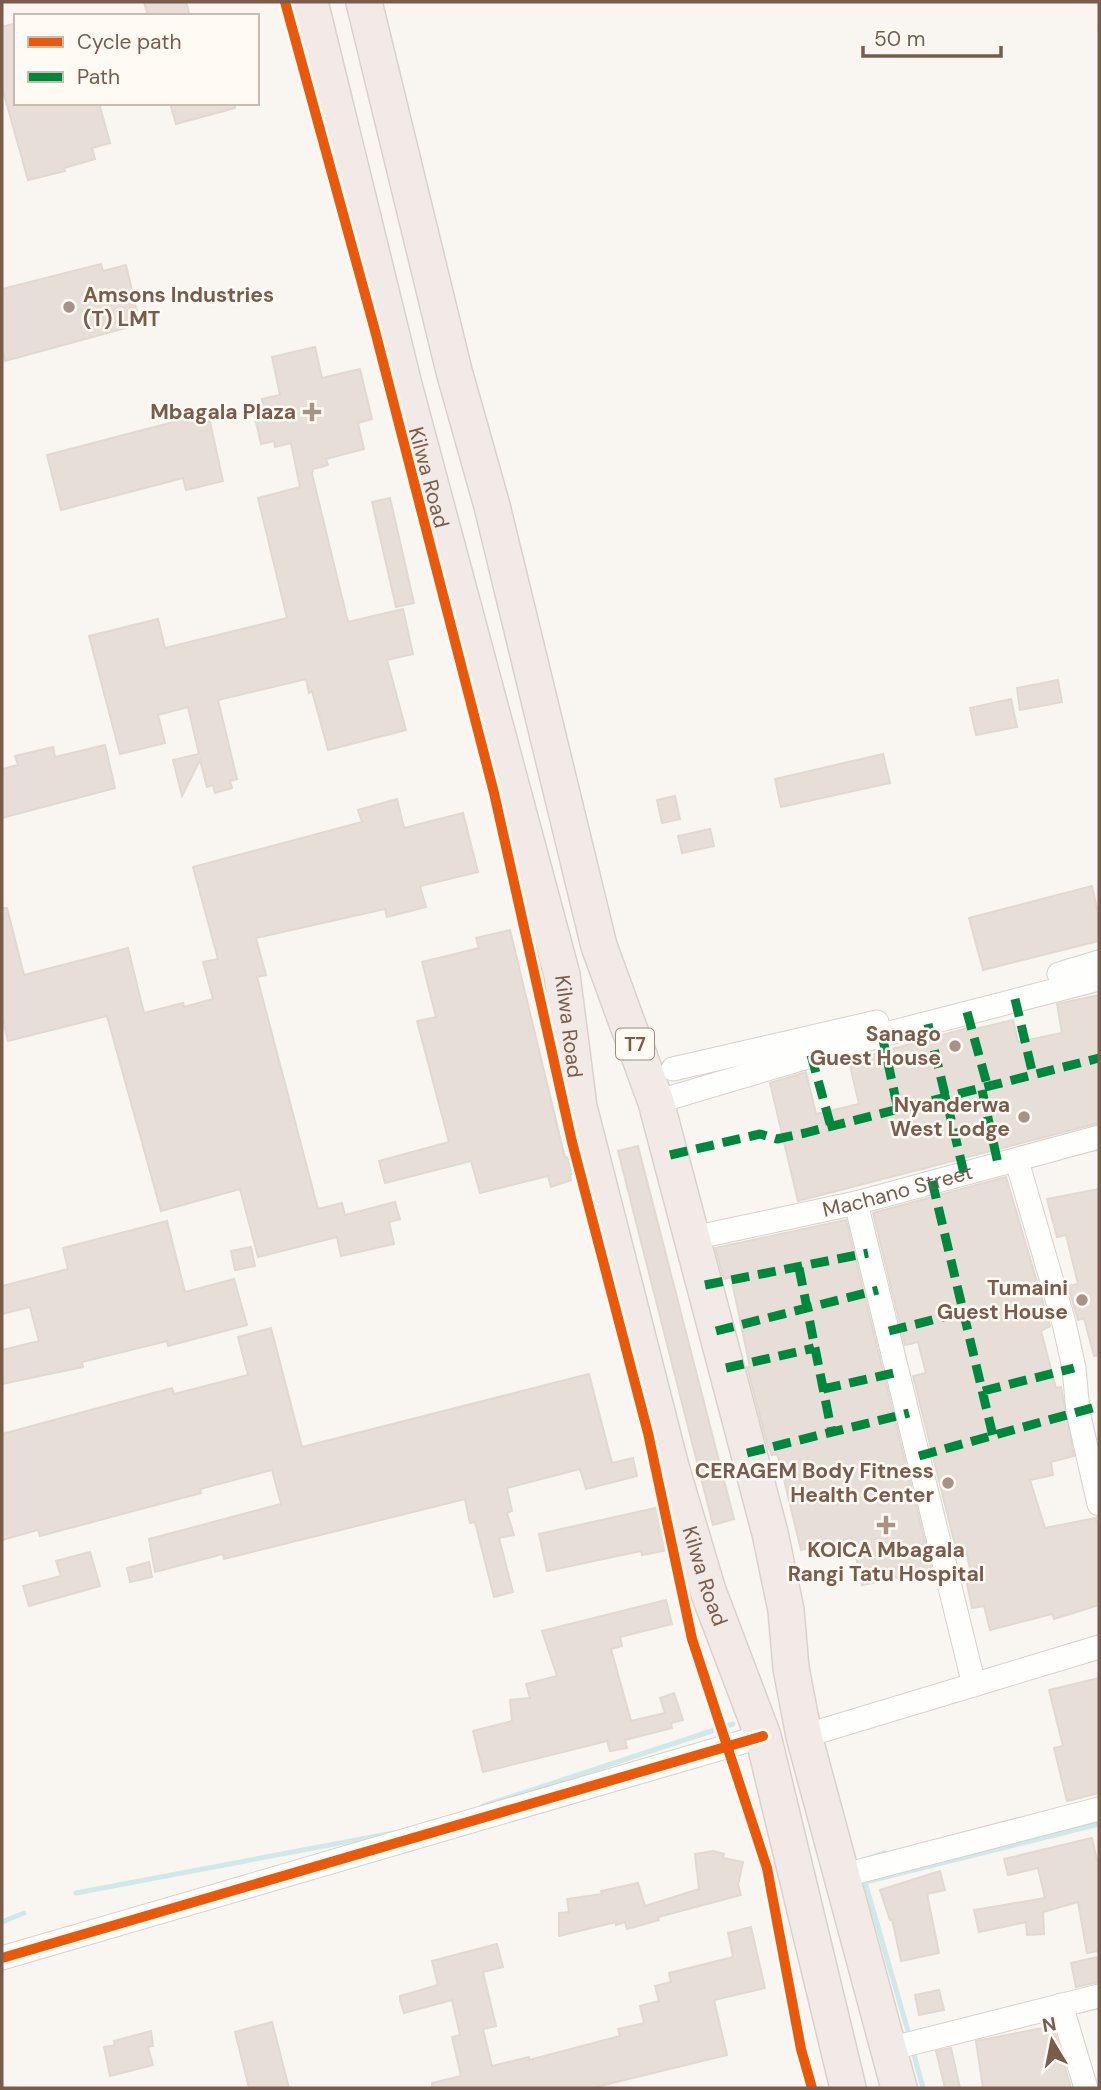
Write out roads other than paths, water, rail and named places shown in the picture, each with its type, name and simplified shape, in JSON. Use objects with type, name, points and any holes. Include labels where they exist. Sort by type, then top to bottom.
[{"type":"highway","name":"Kilwa Road","points":[[310,2],[404,385],[562,975],[579,1107],[671,1467],[697,1558],[763,1736],[848,2088]]},
{"type":"highway","name":"T7","points":[[364,2],[454,372],[492,506],[599,946],[656,1102],[769,1533],[786,1609],[791,1668],[804,1736],[899,2088]]},
{"type":"street","points":[[673,1069],[926,1011],[1099,961]]},
{"type":"street","points":[[656,1102],[882,1035],[1099,979]]},
{"type":"street","name":"Machano Street","points":[[693,1238],[856,1203],[1099,1137]]},
{"type":"street","points":[[1017,1160],[1064,1323],[1074,1368],[1078,1412],[1099,1504]]},
{"type":"street","points":[[856,1203],[974,1685]]},
{"type":"street","points":[[804,1736],[1099,1647]]},
{"type":"street","points":[[2,1958],[763,1736]]},
{"type":"street","points":[[841,1876],[1099,1809]]},
{"type":"street","points":[[889,2049],[1099,1996]]},
{"type":"street","points":[[1061,2006],[1086,2088]]},
{"type":"waterway","points":[[483,1806],[733,1724]]},
{"type":"waterway","points":[[910,2038],[865,1882],[1099,1824]]},
{"type":"waterway","points":[[76,1893],[393,1833]]},
{"type":"waterway","points":[[860,1861],[885,1853]]},
{"type":"waterway","points":[[2,1922],[24,1913]]},
{"type":"waterway","points":[[913,2051],[923,2088]]},
{"type":"place","name":"Amsons Industries (T) LMT","points":[[69,307]]},
{"type":"place","name":"Mbagala Plaza","points":[[312,412]]},
{"type":"place","name":"Sanago Guest House","points":[[955,1046]]},
{"type":"place","name":"Nyanderwa West Lodge","points":[[1024,1117]]},
{"type":"place","name":"Tumaini Guest House","points":[[1082,1300]]},
{"type":"place","name":"CERAGEM Body Fitness Health Center","points":[[948,1483]]},
{"type":"place","name":"KOICA Mbagala Rangi Tatu Hospital","points":[[886,1525]]}]
